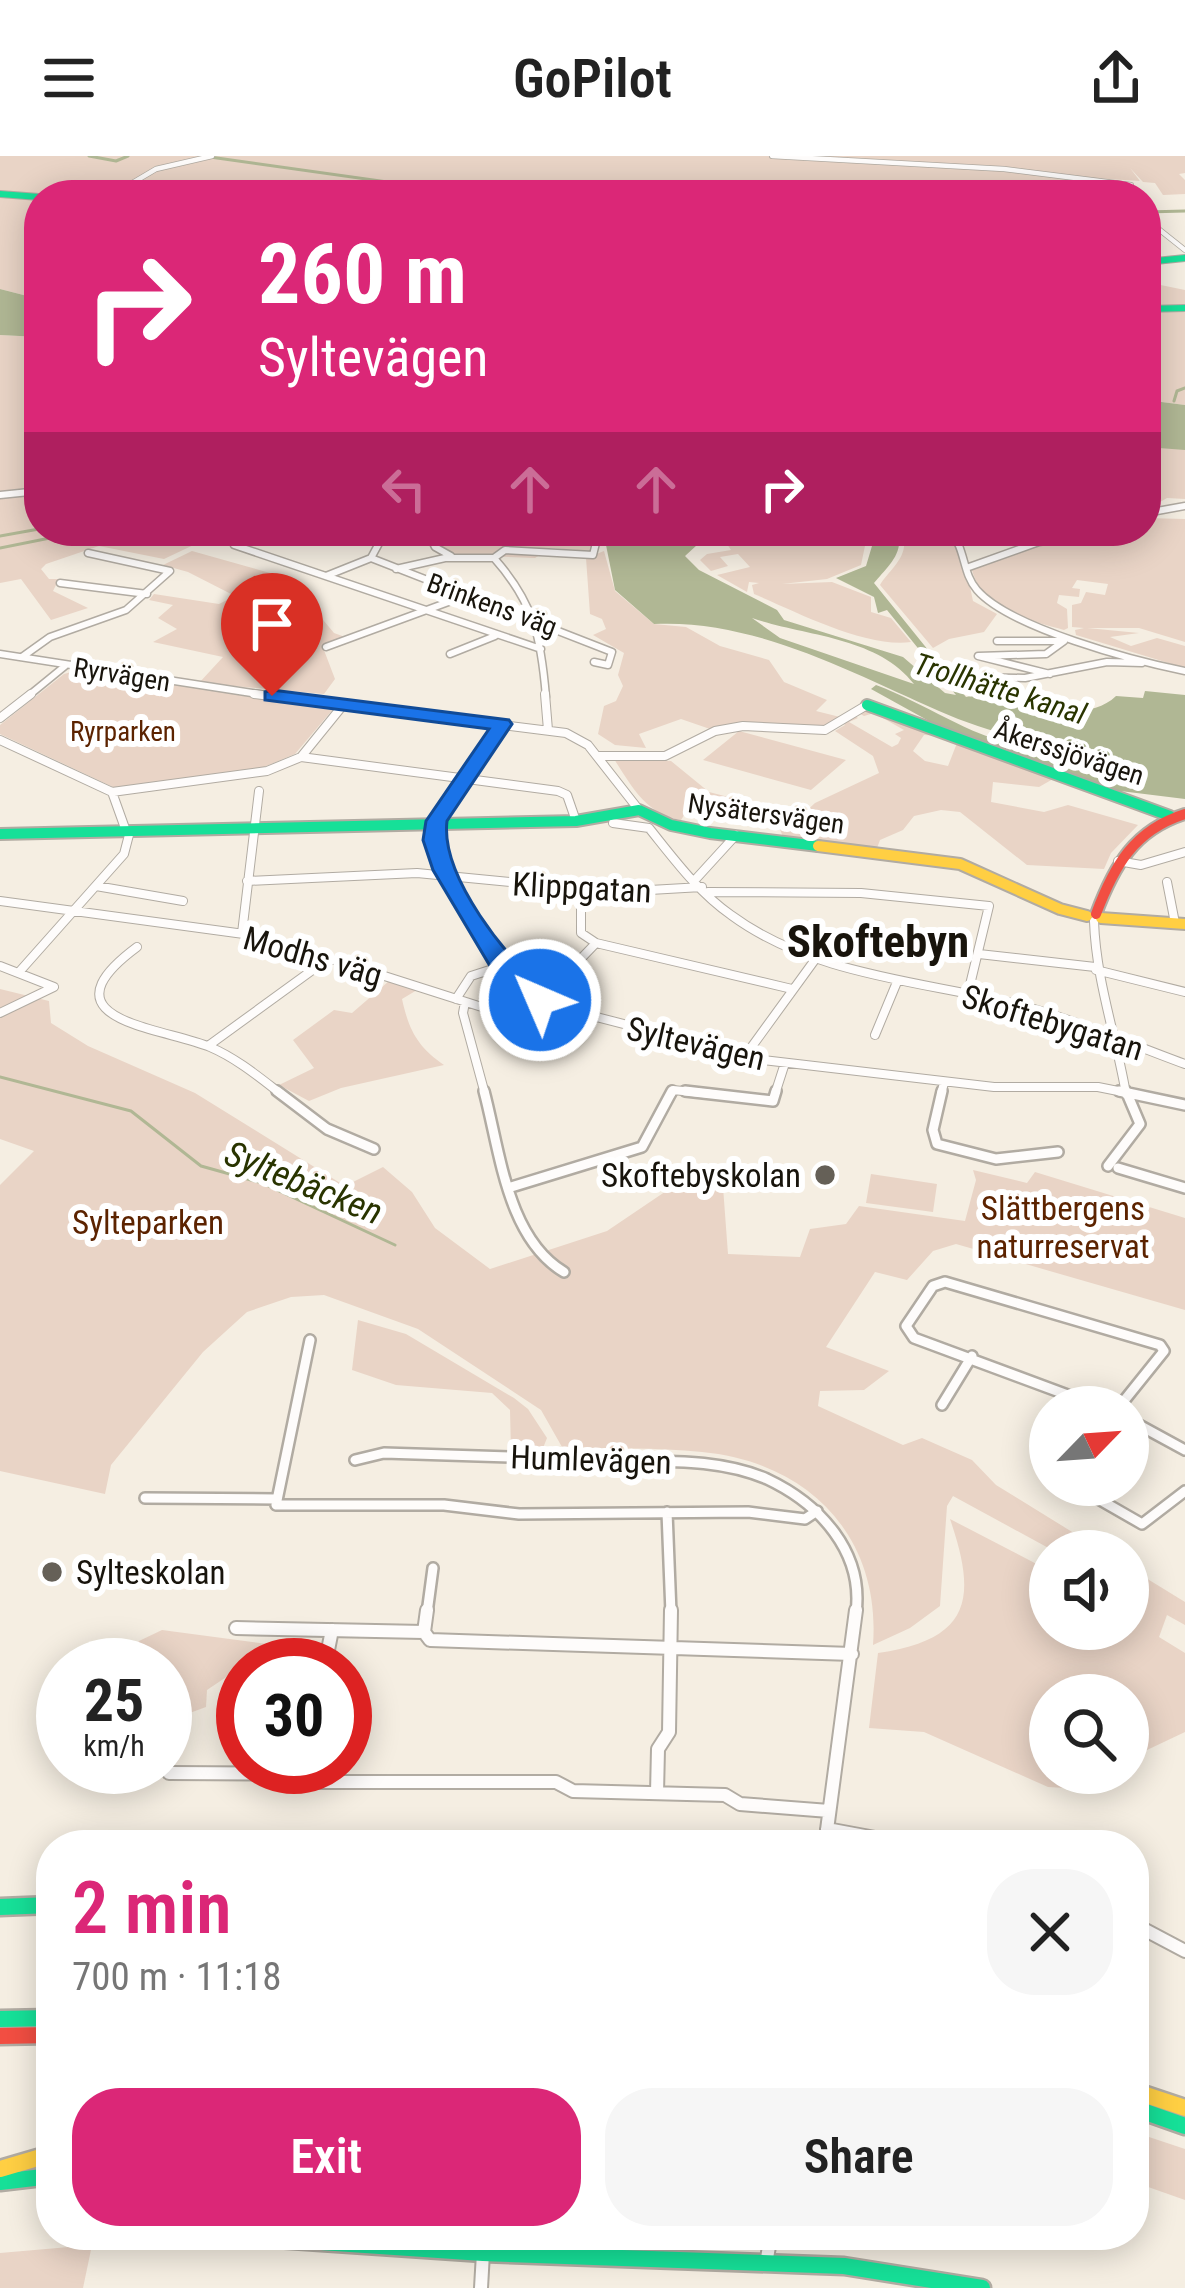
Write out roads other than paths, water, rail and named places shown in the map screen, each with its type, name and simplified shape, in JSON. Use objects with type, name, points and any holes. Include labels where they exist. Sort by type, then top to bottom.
[{"type":"main road","name":"Åkerssjövägen","points":[[867,706],[1170,816],[1185,814]]},
{"type":"main road","name":"Nysätersvägen","points":[[0,834],[576,821],[639,810],[671,825],[736,836],[960,864],[1048,904],[1094,917],[1180,924]]},
{"type":"main road","points":[[1094,917],[1132,838],[1170,816]]},
{"type":"main road","points":[[0,1907],[36,1906]]},
{"type":"main road","points":[[0,2019],[36,2018]]},
{"type":"main road","points":[[0,2036],[36,2035]]},
{"type":"main road","points":[[1149,2096],[1185,2108]]},
{"type":"main road","points":[[1149,2113],[1185,2126]]},
{"type":"main road","points":[[0,2169],[36,2158]]},
{"type":"main road","points":[[0,2182],[36,2178]]},
{"type":"main road","points":[[438,2250],[844,2266],[982,2288]]},
{"type":"street","points":[[138,180],[156,170],[212,156]]},
{"type":"street","points":[[772,156],[832,163],[994,168],[1097,180]]},
{"type":"street","points":[[1161,232],[1185,254]]},
{"type":"street","points":[[237,546],[541,649]]},
{"type":"street","points":[[326,576],[371,558],[378,546]]},
{"type":"street","points":[[435,546],[454,557]]},
{"type":"street","points":[[396,569],[454,557],[494,558],[505,550],[593,554],[596,546]]},
{"type":"street","points":[[965,546],[976,589],[1002,612],[1063,636],[1185,670]]},
{"type":"street","points":[[969,567],[1024,546]]},
{"type":"street","points":[[22,657],[50,637],[126,610],[170,571],[88,553]]},
{"type":"street","name":"Brinkens väg","points":[[371,558],[612,652],[608,664],[594,662]]},
{"type":"street","points":[[494,558],[523,589],[541,649],[548,730]]},
{"type":"street","points":[[60,584],[147,594]]},
{"type":"street","points":[[326,646],[463,596]]},
{"type":"street","points":[[451,654],[495,636]]},
{"type":"street","points":[[997,641],[1063,636]]},
{"type":"street","points":[[1050,674],[977,656],[1046,654],[1063,636]]},
{"type":"street","points":[[1084,640],[1087,667]]},
{"type":"street","name":"Ryrvägen","points":[[0,654],[580,737],[639,810]]},
{"type":"street","points":[[962,677],[1050,674],[1148,662]]},
{"type":"street","points":[[994,664],[1014,664]]},
{"type":"street","points":[[0,718],[65,666]]},
{"type":"street","points":[[301,757],[344,704]]},
{"type":"street","points":[[0,705],[14,707]]},
{"type":"street","name":"Åkerssjövägen","points":[[599,756],[665,756],[715,730],[743,726],[824,730],[867,706]]},
{"type":"street","points":[[435,824],[502,724]]},
{"type":"street","points":[[0,740],[112,792],[255,773],[301,757],[564,792],[576,821]]},
{"type":"street","points":[[242,933],[259,791]]},
{"type":"street","points":[[20,970],[124,854],[128,831],[112,792]]},
{"type":"street","name":"Skoftebygatan","points":[[614,823],[650,828],[671,860],[757,933],[814,961],[1019,1004],[1185,1064]]},
{"type":"street","name":"Syltevägen","points":[[435,824],[436,851],[502,966],[545,1003],[784,1063],[944,1083],[1125,1090],[1185,1105]]},
{"type":"street","points":[[701,887],[736,836]]},
{"type":"street","points":[[1118,861],[1141,865],[1185,852]]},
{"type":"street","name":"Klippgatan","points":[[247,881],[448,876],[539,889],[673,892],[701,887],[861,893],[989,907],[979,954]]},
{"type":"street","points":[[1167,882],[1180,924]]},
{"type":"street","points":[[96,886],[183,901]]},
{"type":"street","name":"Modhs väg","points":[[0,901],[242,933],[461,1000],[522,1013],[545,1003]]},
{"type":"street","points":[[581,908],[581,934],[596,943],[792,989]]},
{"type":"street","points":[[1094,917],[1096,969],[1117,1039],[1125,1090],[1140,1124],[1113,1167],[1185,1188]]},
{"type":"street","points":[[545,1003],[596,943]]},
{"type":"street","points":[[137,947],[102,985],[101,1001],[107,1011],[125,1022],[208,1046],[303,1114],[353,1144],[374,1149]]},
{"type":"street","points":[[968,993],[979,954],[1096,969],[1185,992]]},
{"type":"street","points":[[208,1046],[329,958]]},
{"type":"street","points":[[745,1056],[814,961]]},
{"type":"street","points":[[0,966],[20,970],[54,989],[0,1012]]},
{"type":"street","points":[[502,966],[471,976],[461,1000],[463,1013],[508,1188],[542,1259],[564,1272]]},
{"type":"street","points":[[874,1035],[897,982]]},
{"type":"street","points":[[508,1188],[642,1147],[673,1090],[773,1101],[784,1063]]},
{"type":"street","points":[[944,1083],[933,1130],[937,1144],[996,1159],[1058,1152]]},
{"type":"street","points":[[1047,1386],[908,1334],[905,1326],[933,1286],[944,1282],[1160,1345],[1164,1351],[1136,1386]]},
{"type":"street","points":[[310,1340],[276,1505],[444,1505],[519,1514],[748,1512],[806,1519],[817,1510]]},
{"type":"street","points":[[942,1405],[972,1356]]},
{"type":"street","points":[[1149,1430],[1185,1450]]},
{"type":"street","name":"Humlevägen","points":[[355,1460],[384,1453],[710,1464],[766,1479],[817,1510],[842,1540],[856,1572],[858,1598],[827,1829]]},
{"type":"street","points":[[1111,1506],[1142,1524],[1185,1491]]},
{"type":"street","points":[[145,1498],[277,1499]]},
{"type":"street","points":[[657,1793],[658,1749],[669,1732],[667,1512]]},
{"type":"street","points":[[433,1568],[424,1632],[430,1640],[852,1654]]},
{"type":"street","points":[[236,1628],[424,1632]]},
{"type":"street","points":[[330,1638],[332,1630]]},
{"type":"street","points":[[372,1782],[556,1782],[574,1791],[725,1795],[740,1804],[830,1811]]},
{"type":"street","points":[[827,1829],[832,1830]]},
{"type":"street","points":[[1149,1932],[1185,1951]]},
{"type":"street","points":[[766,2264],[768,2250]]},
{"type":"street","points":[[481,2288],[483,2253]]},
{"type":"waterway","points":[[89,156],[116,161],[128,156]]},
{"type":"waterway","points":[[210,157],[373,180]]},
{"type":"waterway","points":[[1161,212],[1185,211]]},
{"type":"waterway","points":[[1174,401],[1177,391],[1185,388]]},
{"type":"waterway","points":[[0,536],[24,532]]},
{"type":"waterway","points":[[0,548],[24,543]]},
{"type":"waterway","name":"Syltebäcken","points":[[0,1077],[131,1111],[201,1166],[262,1183],[395,1245]]},
{"type":"place","name":"Skoftebyskolan","points":[[825,1175]]},
{"type":"place","name":"Sylteskolan","points":[[52,1572]]},
{"type":"district","name":"Skoftebyn","points":[[878,941]]},
{"type":"water label","name":"Trollhätte kanal","points":[[1000,689]]},
{"type":"park label","name":"Ryrparken","points":[[123,732]]},
{"type":"park label","name":"Sylteparken","points":[[148,1222]]},
{"type":"park label","name":"Slättbergens naturreservat","points":[[1063,1227]]}]
